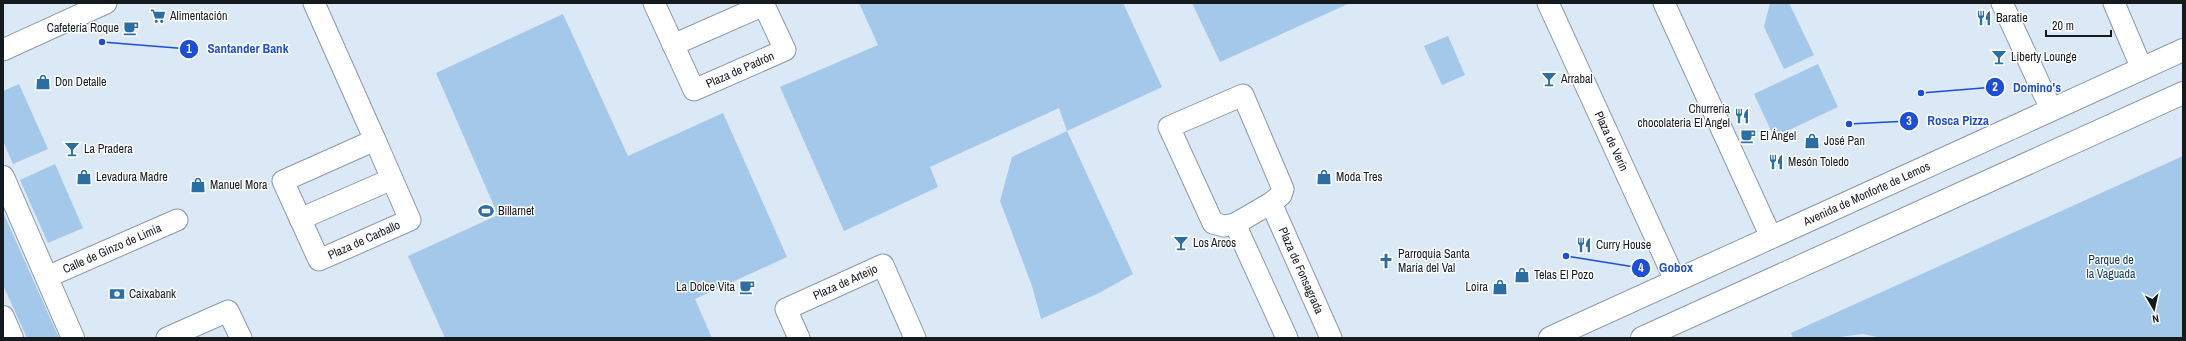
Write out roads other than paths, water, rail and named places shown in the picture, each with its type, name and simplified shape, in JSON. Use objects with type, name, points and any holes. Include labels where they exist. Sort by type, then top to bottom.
[{"type":"street","points":[[3,50],[106,3]]},
{"type":"street","name":"Plaza de Carballo","points":[[314,3],[375,140],[410,220],[319,260],[284,181],[375,140]]},
{"type":"street","name":"Plaza de Padrón","points":[[654,3],[673,45],[694,90],[785,50],[764,4],[673,45]]},
{"type":"street","name":"Plaza de Verín","points":[[1548,3],[1675,280]]},
{"type":"street","points":[[1664,3],[1771,237]]},
{"type":"street","points":[[2002,3],[2051,109]]},
{"type":"street","points":[[2114,3],[2142,69]]},
{"type":"street","name":"Avenida de Monforte de Lemos","points":[[1550,338],[2183,50]]},
{"type":"street","points":[[1642,338],[2183,93]]},
{"type":"street","points":[[1243,95],[1283,189],[1281,195],[1271,203],[1235,224],[1224,226],[1213,223],[1169,127],[1243,95]]},
{"type":"street","name":"Calle de Ginzo de Limia","points":[[3,177],[72,338]]},
{"type":"street","points":[[300,219],[392,179]]},
{"type":"street","name":"Plaza de Fonsagrada","points":[[1271,203],[1331,338]]},
{"type":"street","name":"Calle de Ginzo de Limia","points":[[47,277],[177,220]]},
{"type":"street","points":[[1235,224],[1287,338]]},
{"type":"street","name":"Plaza de Arteijo","points":[[799,338],[786,309],[883,265],[915,338]]},
{"type":"street","points":[[167,338],[228,311],[241,338]]},
{"type":"street","points":[[3,318],[12,338]]},
{"type":"place","name":"Alimentación","points":[[158,16]]},
{"type":"place","name":"Baratie","points":[[1984,18]]},
{"type":"place","name":"Cafetería Roque","points":[[131,28]]},
{"type":"place","name":"Santander Bank","points":[[102,42]]},
{"type":"place","name":"Liberty Lounge","points":[[1999,57]]},
{"type":"place","name":"Arrabal","points":[[1549,79]]},
{"type":"place","name":"Don Detalle","points":[[43,82]]},
{"type":"place","name":"Domino's","points":[[1921,93]]},
{"type":"place","name":"Churrería chocolateria El Angel","points":[[1742,116]]},
{"type":"place","name":"Rosca Pizza","points":[[1849,124]]},
{"type":"place","name":"El Ángel","points":[[1748,136]]},
{"type":"place","name":"José Pan","points":[[1812,141]]},
{"type":"place","name":"La Pradera","points":[[72,149]]},
{"type":"place","name":"Mesón Toledo","points":[[1776,162]]},
{"type":"place","name":"Levadura Madre","points":[[84,177]]},
{"type":"place","name":"Moda Tres","points":[[1324,177]]},
{"type":"place","name":"Manuel Mora","points":[[198,185]]},
{"type":"place","name":"Billarnet","points":[[486,211]]},
{"type":"place","name":"Los Arcos","points":[[1181,243]]},
{"type":"place","name":"Curry House","points":[[1584,245]]},
{"type":"place","name":"Gobox","points":[[1566,256]]},
{"type":"place","name":"Parroquia Santa María del Val","points":[[1386,261]]},
{"type":"place","name":"Telas El Pozo","points":[[1522,275]]},
{"type":"place","name":"La Dolce Vita","points":[[747,287]]},
{"type":"place","name":"Loira","points":[[1500,287]]},
{"type":"place","name":"Caixabank","points":[[117,294]]},
{"type":"park label","name":"Parque de la Vaguada","points":[[2111,267]]}]
